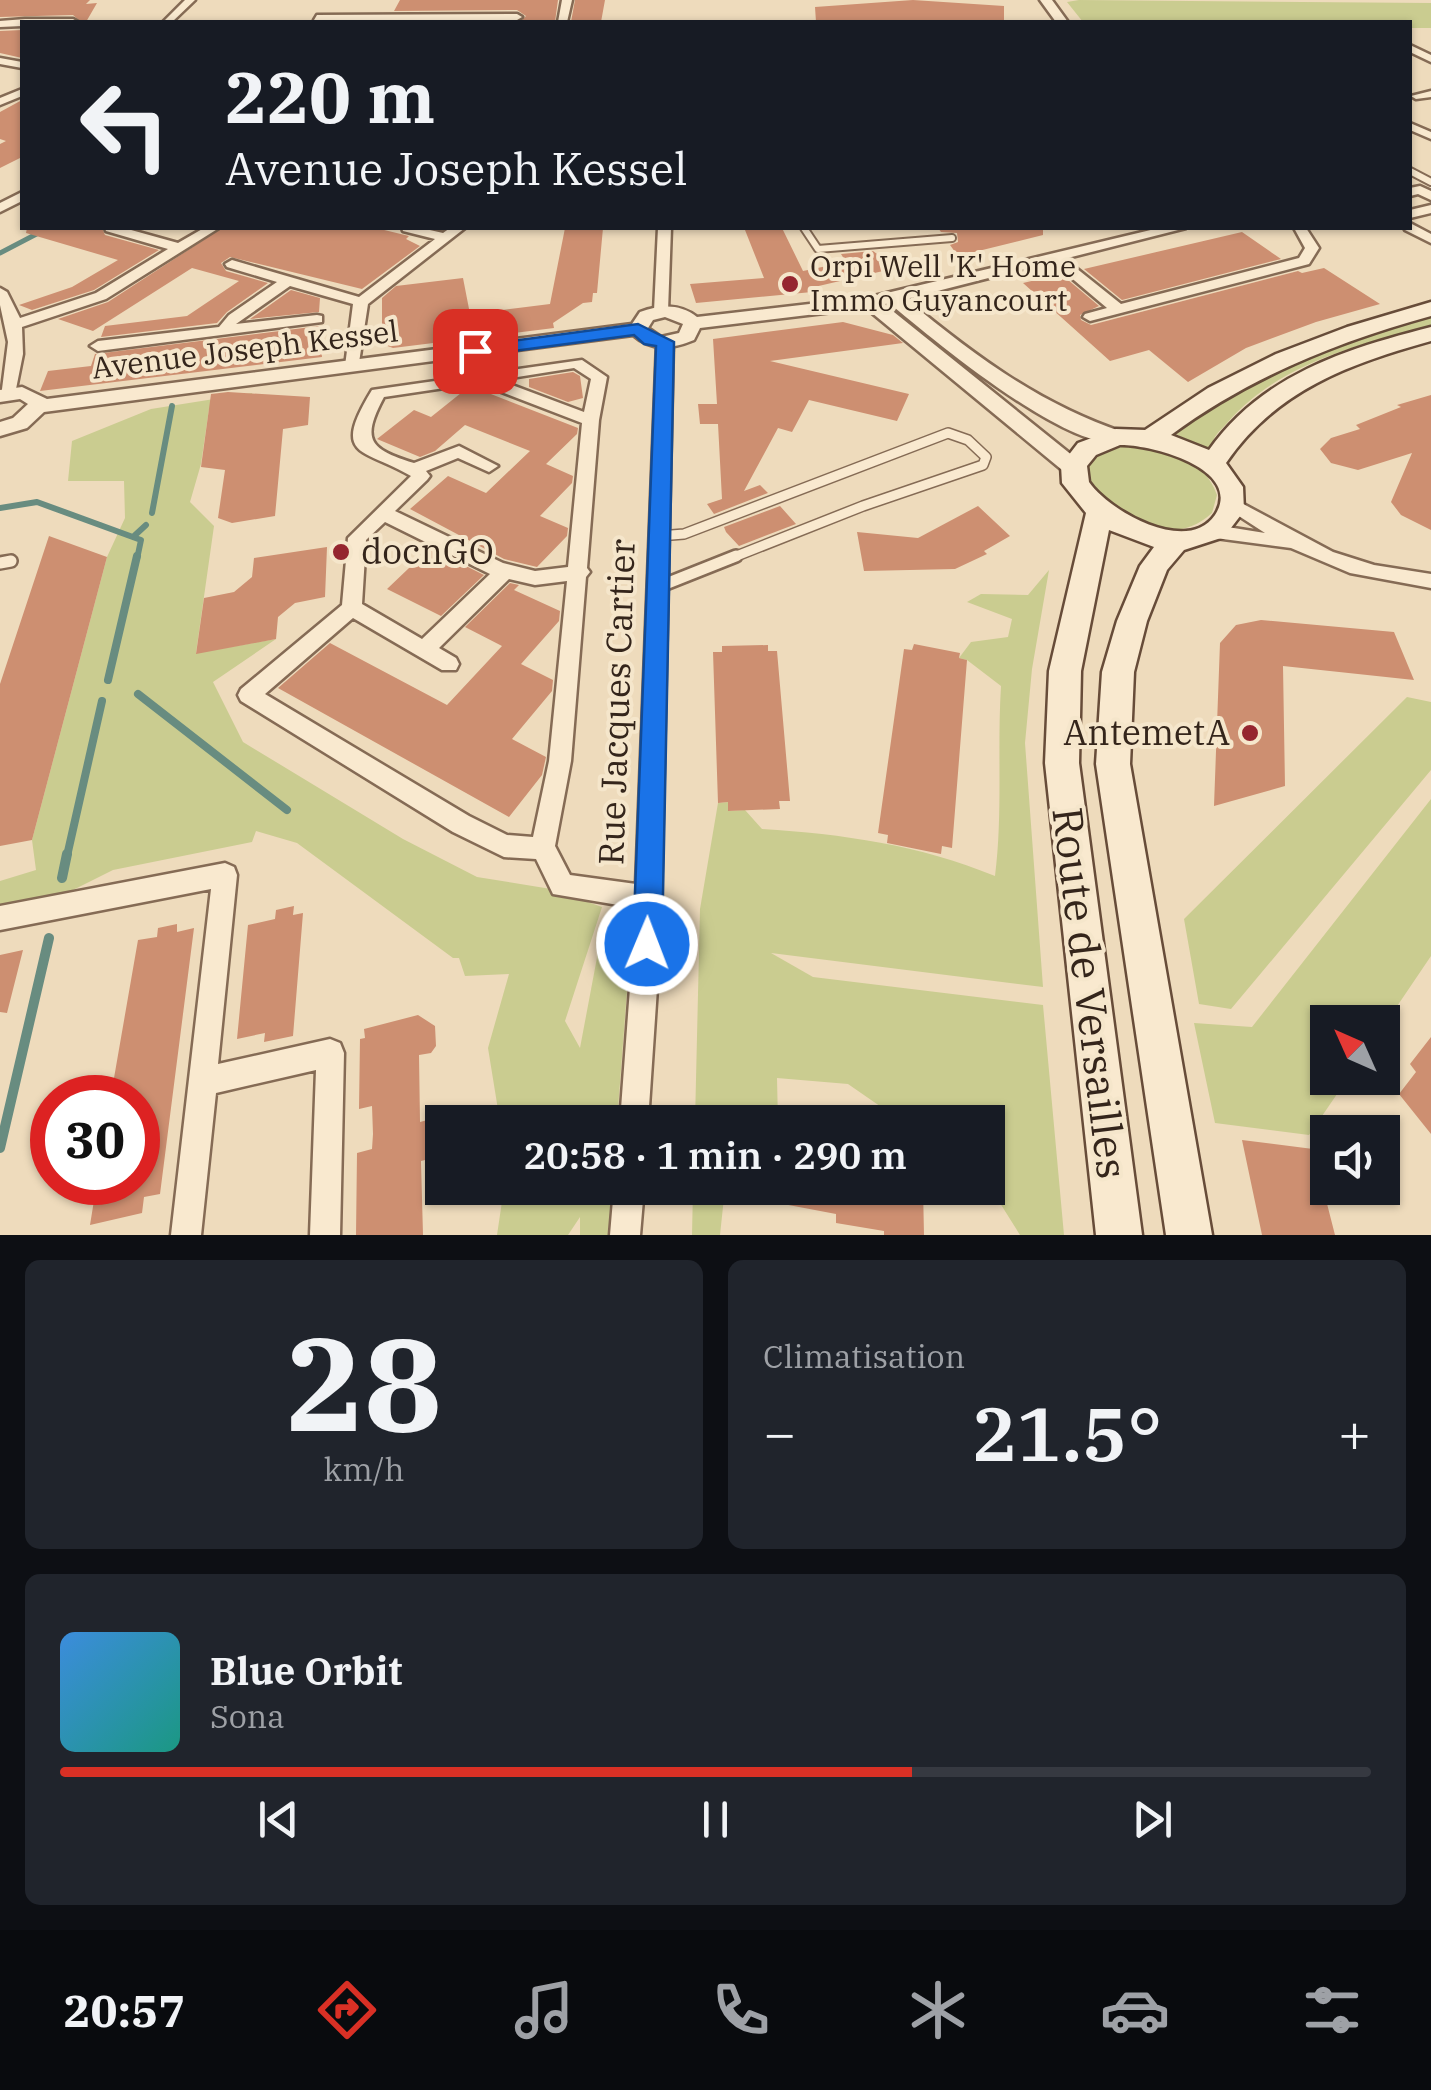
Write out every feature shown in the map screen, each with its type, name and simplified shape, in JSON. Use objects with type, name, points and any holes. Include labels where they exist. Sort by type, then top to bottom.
[{"type":"main road","points":[[1150,438],[1242,378],[1290,353],[1431,309]]},
{"type":"main road","points":[[1212,464],[1255,408],[1310,372],[1431,334]]},
{"type":"main road","points":[[1116,438],[1150,438],[1194,452],[1212,464],[1232,490],[1234,504],[1226,524],[1216,532],[1176,540],[1135,533],[1099,514],[1084,499],[1074,469],[1088,448],[1116,438]]},
{"type":"main road","name":"Route de Versailles","points":[[1099,514],[1064,671],[1062,763],[1120,1235]]},
{"type":"main road","name":"Route de Versailles","points":[[1176,540],[1154,566],[1132,621],[1118,672],[1113,764],[1189,1235]]},
{"type":"street","points":[[169,20],[190,0]]},
{"type":"street","points":[[413,20],[422,0]]},
{"type":"street","points":[[68,20],[71,7]]},
{"type":"street","points":[[316,18],[517,16]]},
{"type":"street","points":[[1414,49],[1431,59]]},
{"type":"street","points":[[1416,96],[1431,94]]},
{"type":"street","points":[[0,195],[19,198]]},
{"type":"street","points":[[0,208],[19,198]]},
{"type":"street","points":[[118,230],[180,248]]},
{"type":"street","points":[[17,324],[101,296],[209,230]]},
{"type":"street","points":[[660,311],[664,230]]},
{"type":"street","points":[[693,323],[870,302],[1170,230]]},
{"type":"street","points":[[1090,317],[1304,261],[1312,248],[1301,230]]},
{"type":"street","points":[[361,302],[452,232]]},
{"type":"street","points":[[1056,259],[1118,309]]},
{"type":"street","points":[[232,264],[361,302]]},
{"type":"street","points":[[224,330],[234,318],[288,280]]},
{"type":"street","points":[[0,292],[17,324],[16,350],[3,395],[28,394],[37,398],[38,406],[20,422],[0,429]]},
{"type":"street","points":[[893,297],[996,383],[1068,421],[1116,438]]},
{"type":"street","points":[[361,302],[368,375],[359,441],[374,456],[414,469],[421,476],[357,538],[352,608],[249,694],[461,824],[504,846],[525,850],[543,846]]},
{"type":"street","points":[[870,302],[1074,469]]},
{"type":"street","points":[[660,311],[684,314],[693,323],[687,336],[665,342],[650,340],[638,329],[646,316],[660,311]]},
{"type":"street","points":[[98,346],[317,319]]},
{"type":"street","name":"Avenue Joseph Kessel","points":[[38,406],[368,375],[638,329]]},
{"type":"street","name":"Rue Jacques Cartier","points":[[635,1105],[648,898],[665,342]]},
{"type":"street","points":[[368,375],[475,376],[577,363],[599,376],[590,420],[580,572],[560,761],[543,846],[562,886],[648,898]]},
{"type":"street","points":[[475,376],[590,420]]},
{"type":"street","points":[[414,469],[458,452],[490,466]]},
{"type":"street","points":[[1234,504],[1292,544]]},
{"type":"street","points":[[383,513],[505,571],[535,578],[580,572]]},
{"type":"street","points":[[1216,532],[1292,544],[1374,574],[1431,581]]},
{"type":"street","points":[[424,650],[505,571]]},
{"type":"street","points":[[352,608],[448,664]]},
{"type":"street","points":[[0,918],[225,875],[186,1235]]},
{"type":"street","points":[[202,1082],[330,1053],[325,1235]]},
{"type":"street","points":[[625,1235],[627,1205]]},
{"type":"lane","points":[[805,230],[818,249],[952,238]]},
{"type":"lane","points":[[658,587],[863,506],[983,464],[986,457],[968,440],[948,433],[684,534],[659,536]]},
{"type":"green space","points":[[1067,2],[1431,3],[1431,28],[1412,28],[1412,20],[1081,20]]},
{"type":"green space","points":[[1431,316],[1431,325],[1322,359],[1271,385],[1219,431],[1212,448],[1203,448],[1174,433],[1236,392],[1327,346]]},
{"type":"green space","points":[[252,393],[253,402],[209,409],[201,464],[190,502],[214,526],[196,653],[276,639],[213,682],[243,742],[403,839],[477,877],[551,889],[602,907],[565,1021],[580,1048],[599,947],[630,952],[618,1105],[497,1105],[488,1048],[509,974],[465,976],[459,958],[453,958],[297,843],[256,831],[252,842],[113,870],[59,897],[0,904],[0,881],[36,870],[32,840],[107,557],[125,518],[124,481],[68,481],[72,441],[151,409]]},
{"type":"green space","points":[[1132,444],[1170,453],[1203,472],[1217,495],[1212,513],[1196,524],[1163,529],[1132,518],[1089,487],[1087,469],[1097,454]]},
{"type":"green space","points":[[1049,570],[1032,669],[1025,743],[1043,987],[771,953],[813,977],[1043,1005],[1064,1235],[1020,1235],[1001,1205],[1005,1205],[1005,1105],[878,1105],[848,1084],[777,1078],[778,1105],[695,1105],[700,909],[718,803],[728,802],[729,811],[745,810],[762,829],[880,843],[938,856],[995,876],[1001,686],[959,658],[971,642],[1008,637],[1012,619],[967,602],[981,594],[1028,595]]},
{"type":"green space","points":[[1407,697],[1431,702],[1431,770],[1231,1009],[1199,1004],[1184,919]]},
{"type":"green space","points":[[1431,799],[1431,956],[1398,1005],[1310,1005],[1310,1095],[1336,1095],[1323,1115],[1310,1115],[1309,1135],[1215,1123],[1194,1023],[1252,1027]]},
{"type":"green space","points":[[501,1205],[612,1205],[609,1235],[580,1235],[580,1217],[568,1235],[497,1235]]},
{"type":"green space","points":[[693,1205],[723,1205],[720,1235],[692,1235]]},
{"type":"building","points":[[0,0],[97,3],[87,20],[73,15],[0,17]]},
{"type":"building","points":[[400,0],[558,0],[555,20],[522,20],[526,16],[517,10],[394,11]]},
{"type":"building","points":[[575,0],[605,0],[601,20],[571,20]]},
{"type":"building","points":[[913,0],[1004,6],[1004,20],[816,20],[815,7]]},
{"type":"building","points":[[20,30],[20,58],[0,53],[0,31]]},
{"type":"building","points":[[20,101],[20,158],[0,168],[0,144],[6,141],[0,139],[0,112]]},
{"type":"building","points":[[103,230],[105,235],[159,250],[94,290],[32,310],[19,305],[72,287],[118,260],[26,233]]},
{"type":"building","points":[[219,230],[384,230],[409,236],[406,239],[420,246],[362,289],[230,257],[221,263],[226,271],[268,283],[217,323],[101,337],[105,326],[187,316],[239,281],[192,268],[93,331],[58,319],[108,302]]},
{"type":"building","points":[[565,230],[603,230],[597,293],[593,293],[592,302],[583,303],[553,323],[554,328],[393,348],[382,344],[382,298],[396,286],[463,278],[470,314],[550,304]]},
{"type":"building","points":[[745,230],[783,230],[803,271],[846,262],[841,254],[873,251],[896,268],[810,288],[812,292],[696,303],[690,284],[764,278]]},
{"type":"building","points":[[1043,230],[1043,235],[958,256],[950,245],[958,242],[957,233],[941,232]]},
{"type":"building","points":[[1242,232],[1281,259],[1122,300],[1084,269]]},
{"type":"building","points":[[1324,268],[1380,304],[1246,348],[1188,382],[1149,350],[1110,361],[1023,283],[1061,274],[1099,306],[1080,315],[1081,320],[1091,325],[1298,271]]},
{"type":"building","points":[[291,290],[320,298],[319,312],[250,319]]},
{"type":"building","points":[[843,322],[893,335],[903,343],[770,361],[909,394],[897,421],[809,400],[792,432],[778,428],[744,491],[760,485],[768,493],[714,514],[707,504],[722,499],[718,424],[700,424],[698,404],[717,404],[713,339]]},
{"type":"building","points":[[319,326],[322,357],[40,391],[48,371],[91,366],[95,354]]},
{"type":"building","points":[[573,372],[580,376],[583,398],[568,402],[529,387],[529,379]]},
{"type":"building","points":[[473,387],[578,428],[577,434],[546,464],[573,476],[572,483],[540,516],[568,528],[567,536],[537,567],[504,559],[410,509],[448,476],[486,493],[530,451],[465,425],[435,451],[420,457],[377,439],[414,410],[431,417]]},
{"type":"building","points":[[211,394],[310,397],[308,425],[283,429],[275,516],[232,523],[218,518],[225,470],[201,467]]},
{"type":"building","points":[[1431,395],[1431,530],[1401,515],[1391,502],[1412,453],[1358,470],[1331,463],[1320,449],[1331,438],[1360,429],[1356,425],[1401,407],[1397,405]]},
{"type":"building","points":[[780,506],[796,524],[739,546],[726,532],[724,527]]},
{"type":"building","points":[[978,506],[1010,536],[984,551],[987,554],[955,569],[864,571],[857,532],[918,538]]},
{"type":"building","points":[[49,536],[107,557],[32,840],[0,846],[0,684]]},
{"type":"building","points":[[327,547],[325,597],[295,603],[278,617],[276,639],[196,654],[204,598],[234,592],[252,577],[254,558]]},
{"type":"building","points":[[430,548],[484,575],[441,616],[387,589]]},
{"type":"building","points":[[510,583],[519,585],[514,590],[560,611],[559,621],[521,664],[553,680],[552,691],[512,739],[546,757],[542,775],[509,817],[278,688],[330,643],[447,705],[502,646],[465,627]]},
{"type":"building","name":"AntemetA","points":[[1261,620],[1394,632],[1414,680],[1283,666],[1285,786],[1214,806],[1220,643],[1236,625]]},
{"type":"building","points":[[914,644],[960,653],[959,658],[967,660],[952,848],[942,846],[941,854],[887,843],[888,835],[878,833],[904,649],[912,650]]},
{"type":"building","points":[[768,645],[768,651],[777,651],[790,801],[779,801],[780,809],[728,811],[728,802],[718,803],[713,652],[722,652],[722,646]]},
{"type":"building","points":[[294,906],[293,915],[303,913],[293,1036],[264,1042],[265,1033],[237,1039],[248,925],[275,919],[276,910]]},
{"type":"building","points":[[177,924],[177,932],[194,928],[160,1194],[160,1075],[115,1075],[138,940],[157,937],[158,928]]},
{"type":"building","points":[[23,950],[7,1013],[0,1012],[0,955]]},
{"type":"building","points":[[418,1015],[435,1026],[436,1046],[431,1053],[419,1055],[420,1122],[425,1121],[425,1160],[421,1161],[423,1235],[356,1235],[357,1153],[372,1149],[373,1134],[372,1106],[359,1109],[360,1039],[365,1038],[364,1029]]},
{"type":"building","points":[[1431,1037],[1431,1134],[1400,1095],[1416,1072],[1410,1064]]},
{"type":"building","points":[[1242,1140],[1310,1149],[1310,1205],[1327,1205],[1335,1235],[1262,1235]]},
{"type":"building","points":[[93,1205],[143,1205],[142,1213],[90,1225]]},
{"type":"building","points":[[788,1205],[923,1205],[924,1235],[884,1235],[884,1231],[836,1223],[836,1214]]},
{"type":"waterway","points":[[0,253],[44,230]]},
{"type":"waterway","points":[[152,513],[172,406]]},
{"type":"waterway","points":[[0,508],[37,502],[141,540],[137,559]]},
{"type":"waterway","points":[[133,537],[146,525]]},
{"type":"waterway","points":[[108,680],[137,556]]},
{"type":"waterway","points":[[138,694],[287,810]]},
{"type":"waterway","points":[[67,856],[102,701]]},
{"type":"waterway","points":[[62,878],[67,854]]},
{"type":"waterway","points":[[0,1148],[49,938]]},
{"type":"place","name":"Orpi Well 'K' Home Immo Guyancourt","points":[[790,284]]},
{"type":"place","name":"docnGO","points":[[341,552]]},
{"type":"place","name":"AntemetA","points":[[1250,733]]},
{"type":"route","points":[[475,351],[638,329],[650,340],[665,342],[647,944]]}]
